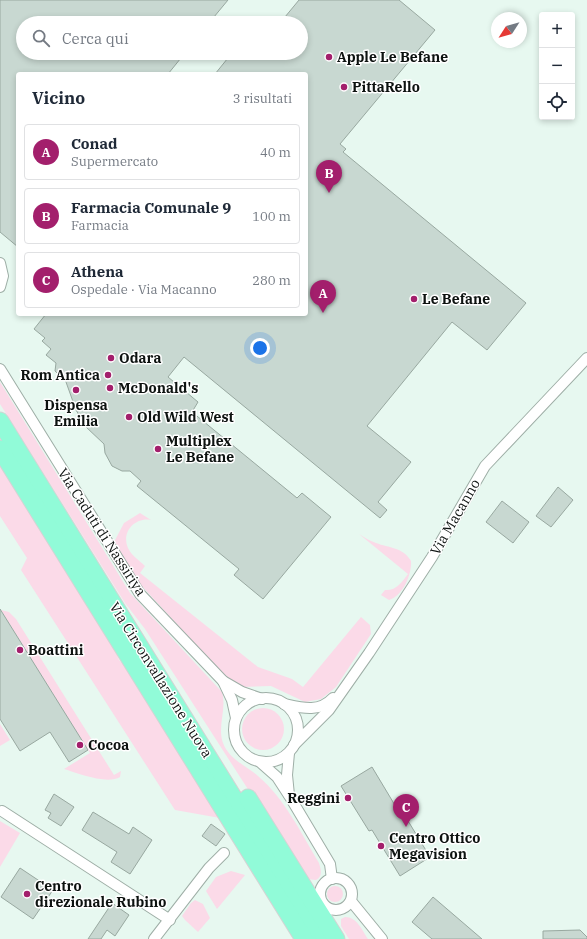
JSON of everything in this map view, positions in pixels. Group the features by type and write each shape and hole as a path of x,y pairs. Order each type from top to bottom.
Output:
{"main road":[{"name":"Via Circonvallazione Nuova","path":"0,421 321,939"},
{"name":"Via Circonvallazione Nuova","path":"0,449 298,932 304,939"},
{"path":"145,655 236,780 336,939"}],"street":[{"path":"0,263 3,276 0,287"},
{"name":"Via Macanno","path":"262,698 274,699 284,704 305,709 326,706 340,691 369,653 432,557 485,466 587,358"},
{"name":"Via Caduti di Nassiriya","path":"0,369 140,594 223,681 242,692 262,698"},
{"name":"Via Caduti di Nassiriya","path":"223,681 232,700 236,718"},
{"name":"Via Macanno","path":"260,762 270,762 283,758 329,710 340,691"},
{"path":"262,698 251,702 242,709 236,718 234,726 235,737 240,749 249,758 260,762 277,777 330,864 332,879"},
{"path":"284,704 293,714 298,726 287,775 290,797"},
{"path":"2,811 170,920"},
{"path":"154,939 209,868 224,853"},
{"path":"337,878 347,882 352,891 351,901 344,908 332,910 325,906 321,901 320,890 323,885 332,879 337,878"},
{"path":"302,883 311,888 320,890"},
{"path":"351,901 382,939"},
{"path":"332,910 332,923 341,939"}],"shaded area":[{"path":"0,382 130,593 222,692 223,705 221,737 226,749 233,758 268,785 284,806 299,828 319,863 321,875 316,880 307,879 303,875 145,629 125,603 0,404"},
{"path":"0,462 108,636 119,660 128,670 220,818 175,810 21,570 27,558 0,516"},
{"path":"140,513 151,520 135,523 128,531 126,542 131,553 145,566 140,573 258,667 292,679 303,687 361,617 370,625 371,634 336,687 321,699 305,702 271,686 241,687 228,680 139,583 114,542 124,523"},
{"path":"359,534 381,545 400,550 408,556 411,561 410,572 406,584 394,598 389,600 381,595 385,590 396,587 408,574"},
{"path":"1,610 9,612 16,619 114,775 121,771 120,777 108,780 100,779 64,769 90,753"},
{"path":"263,708 278,714 284,729 278,744 263,750 248,744 242,729 248,714"},
{"path":"0,724 10,740 0,746"},
{"path":"0,821 20,833 0,867"},
{"path":"231,871 245,875 217,909 206,891 216,877"},
{"path":"332,886 338,886 343,891 341,900 338,902 332,902 327,897 327,891"},
{"path":"195,900 203,904 210,918 198,932 182,916 191,903"},
{"path":"345,917 353,919 368,939 349,939 341,926 341,919"}],"building":[{"path":"0,0 228,0 215,16 16,16 16,60 179,60 170,72 16,72 16,245 0,232"},
{"name":"Le Befane","path":"299,0 399,0 435,30 340,144 346,149 343,152 526,303 487,350 452,322 367,426 411,462 378,502 387,510 380,518 184,357 168,377 198,402 192,412 297,498 302,493 331,517 263,599 234,575 239,569 137,486 141,481 130,471 122,471 112,466 105,453 104,444 86,427 76,410 66,382 55,371 56,363 46,355 51,349 42,341 45,338 34,329 44,316 308,316 308,72 217,72 226,60 308,60 308,16 286,16"},
{"path":"558,487 573,500 551,527 536,516"},
{"path":"502,501 529,522 513,543 486,522"},
{"path":"0,609 88,750 69,762 50,732 20,751 0,719"},
{"path":"372,767 399,812 402,811 430,857 400,876 372,830 369,831 341,786"},
{"path":"54,794 74,807 61,826 48,818 51,813 45,810"},
{"path":"93,812 129,834 133,827 152,840 130,874 111,862 117,852 82,830"},
{"path":"211,824 225,834 216,846 202,836"},
{"name":"Centro direzionale Rubino","path":"20,868 53,890 33,919 1,897"},
{"path":"433,897 482,939 432,939 412,922"},
{"path":"112,903 129,915 115,936 107,930 101,939 88,939"},
{"path":"580,930 587,937 587,939 543,939 543,931"}],"place":[{"name":"Apple Le Befane","path":"329,57"},
{"name":"PittaRello","path":"344,87"},
{"name":"Farmacia Comunale 9","path":"329,193"},
{"name":"Le Befane","path":"414,299"},
{"name":"Conad","path":"323,313"},
{"name":"Odara","path":"111,358"},
{"name":"Rom Antica","path":"108,375"},
{"name":"McDonald's","path":"110,388"},
{"name":"Dispensa Emilia","path":"76,390"},
{"name":"Old Wild West","path":"129,417"},
{"name":"Multiplex Le Befane","path":"158,449"},
{"name":"Boattini","path":"20,650"},
{"name":"Cocoa","path":"80,745"},
{"name":"Reggini","path":"348,798"},
{"name":"Athena","path":"406,827"},
{"name":"Centro Ottico Megavision","path":"381,846"},
{"name":"Centro direzionale Rubino","path":"27,894"}]}
